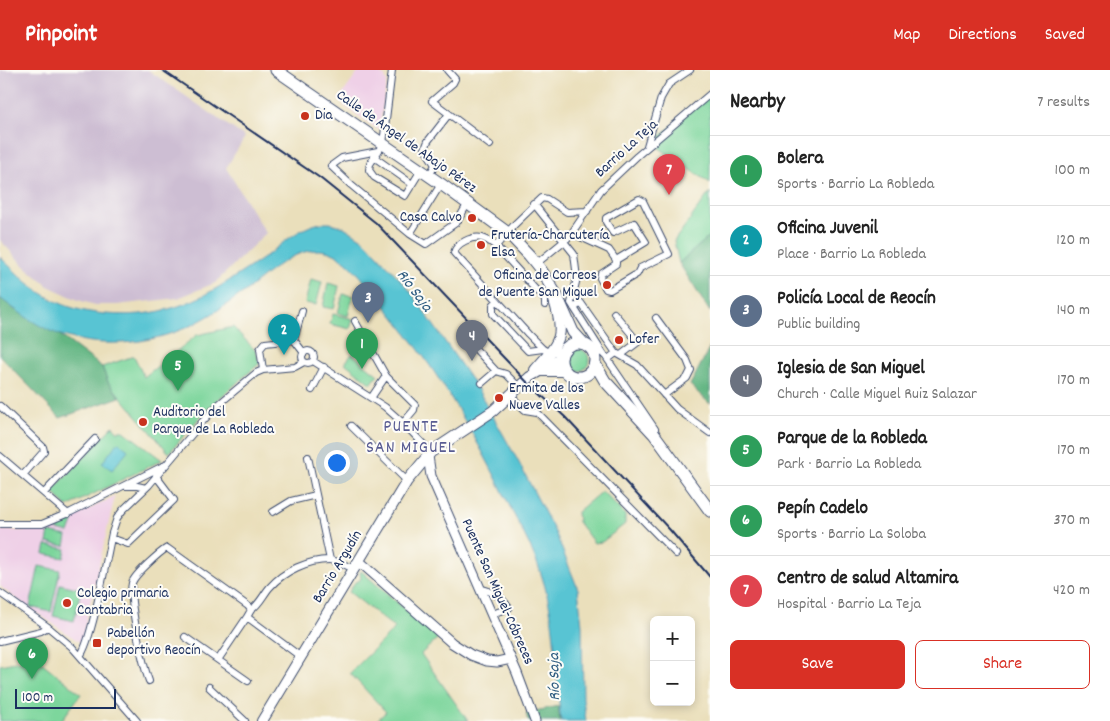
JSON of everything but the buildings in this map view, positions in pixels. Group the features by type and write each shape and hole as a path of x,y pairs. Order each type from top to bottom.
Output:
{"highway":[{"name":"Calle de Ángel de Abajo Pérez","path":"276,70 380,147 425,173 508,233 544,275 557,296 567,320"},
{"path":"567,320 575,335 597,352"},
{"path":"559,356 569,336 567,320"},
{"path":"559,356 575,343 597,352"},
{"path":"597,352 595,364 603,379 646,425 668,452 710,511"},
{"path":"559,356 575,377 586,375 595,364"},
{"path":"586,375 601,382 623,400"}],"main road":[{"path":"544,275 561,325 559,356"},
{"path":"530,377 541,371 559,356"},
{"path":"541,371 559,356"},
{"path":"530,377 559,356"},
{"name":"Barrio Argudín","path":"262,721 407,481 429,454 493,410 530,377"}],"street":[{"path":"447,70 455,79 453,83 432,101 490,145"},
{"path":"647,147 661,98 669,84 690,70"},
{"path":"389,71 380,147 372,160 369,170 374,177 405,196 412,184 435,165 425,149 428,141 449,114"},
{"name":"Barrio La Teja","path":"536,264 572,233 601,190 647,147 710,94"},
{"path":"380,147 342,158 331,166 410,234 426,244 457,222 468,203"},
{"path":"372,160 412,184"},
{"path":"410,234 441,184"},
{"path":"496,246 534,204 542,198 567,212 587,211"},
{"path":"639,199 643,201 669,254 640,268 637,274 610,290 606,289 600,278 601,274 616,264 616,260 646,242 634,223 613,233 606,222 606,218 639,199"},
{"path":"534,204 574,254 577,278 571,303 597,352 649,420 668,452"},
{"path":"572,233 609,250 616,260"},
{"path":"545,305 544,300 496,246 485,238 475,238 461,243 455,249 454,253 497,301 559,356"},
{"path":"497,301 493,305 493,314 528,351 559,356"},
{"path":"574,308 581,303 618,354 637,365 677,409 710,433"},
{"path":"294,340 302,311"},
{"path":"597,352 618,354 638,342 614,313"},
{"path":"656,318 687,360 692,370 687,378 664,395"},
{"path":"355,321 386,376 415,405 414,410 403,423"},
{"path":"294,340 304,353"},
{"path":"263,370 260,349 265,342 294,340"},
{"path":"469,342 496,371 506,374 519,387"},
{"path":"304,353 308,351 312,353 313,361"},
{"path":"304,353 302,358 304,362"},
{"path":"80,656 84,651 90,632 117,518 146,488 210,412 247,380 263,370 295,367 304,362 313,361 371,398 403,423 429,454"},
{"path":"312,390 324,367"},
{"path":"482,384 496,371"},
{"path":"371,398 386,376"},
{"path":"510,395 525,410 536,412 676,554"},
{"path":"0,406 43,447 44,451 24,474"},
{"path":"350,426 407,481"},
{"path":"44,492 95,439"},
{"name":"Puente San Miguel-Cóbreces","path":"429,454 431,476 492,614 535,721"},
{"path":"0,456 24,474 68,514"},
{"path":"308,457 330,560"},
{"path":"0,524 42,524 68,514 164,466"},
{"path":"417,469 431,476"},
{"path":"111,538 128,544 174,500 156,476"},
{"path":"125,486 146,488"},
{"path":"273,512 291,501 316,495"},
{"path":"149,681 144,669 136,625 131,590 132,581 159,552 167,548 248,606 249,614 301,656"},
{"path":"218,660 249,614 258,606 271,586 292,570 308,564 330,560 357,565 452,643 471,655 492,662 511,659"},
{"path":"481,589 497,595 509,608 492,614"},
{"path":"0,593 72,646 137,721"},
{"path":"0,641 41,631 48,627"},
{"path":"185,637 248,682"},
{"path":"209,687 245,721"}],"shaded area":[{"path":"0,70 148,70 245,137 226,168 266,233 215,283 178,298 117,305 95,305 78,300 48,286 24,266 0,240"},
{"path":"360,70 375,70 386,77 387,81 379,130 338,100"},
{"path":"115,496 81,643 0,586 0,530 28,531 50,527"}],"green space":[{"path":"710,94 710,183 652,143"},
{"path":"710,192 710,236 679,263 674,241"},
{"path":"710,236 710,312 679,263"},
{"path":"311,279 322,282 316,305 305,303"},
{"path":"328,283 339,286 334,309 323,307"},
{"path":"343,294 353,296 348,316 338,313"},
{"path":"0,297 14,309 60,335 102,367 108,382 120,397 60,418 0,356"},
{"path":"333,314 353,319 350,329 330,324"},
{"path":"233,327 255,350 260,363 207,409 169,453 108,382 102,367 134,356 144,377 197,335"},
{"path":"710,347 710,404 690,385"},
{"path":"578,349 586,352 589,360 586,368 578,371 570,368 567,360 570,352"},
{"path":"352,354 378,375 371,384 345,363"},
{"path":"113,426 117,431 124,431 162,460 67,507 52,491"},
{"path":"602,491 625,515 625,524 602,542 594,543 578,522 577,512"},
{"path":"75,516 69,533 50,528 50,527"},
{"path":"49,532 67,536 65,546 47,543"},
{"path":"46,545 66,549 64,558 44,554"},
{"path":"39,566 60,570 51,612 30,607"},
{"path":"361,571 438,638 421,654 468,721 376,721 386,712 350,673 395,628 349,592 355,582 361,578"},
{"name":"Colegio primaria Cantabria","path":"60,584 81,589 74,621 53,616"},
{"path":"36,658 81,694 61,721 0,721 0,665"},
{"path":"558,706 560,721 528,721 526,713"}],"water":[{"path":"320,223 330,223 344,227 364,240 408,288 477,388 517,459 556,534 578,589 582,625 583,699 586,721 561,721 553,630 547,594 536,560 483,453 433,370 395,318 363,279 343,259 327,251 318,250 308,251 289,258 213,314 174,332 140,341 104,343 70,338 39,325 0,298 0,257 43,294 70,307 105,314 128,315 168,309 203,296 264,258 302,230"},
{"path":"118,442 128,450 112,470 102,463"}],"railway":[{"path":"162,70 320,178 376,223 526,381 565,417 670,530 710,577"}],"place":[{"name":"Dia","path":"305,116"},
{"name":"Centro de salud Altamira","path":"669,195"},
{"name":"Casa Calvo","path":"472,218"},
{"name":"Frutería-Charcutería Elsa","path":"481,245"},
{"name":"Oficina de Correos de Puente San Miguel","path":"607,285"},
{"name":"Policía Local de Reocín","path":"368,323"},
{"name":"Lofer","path":"619,340"},
{"name":"Oficina Juvenil","path":"284,355"},
{"name":"Iglesia de San Miguel","path":"472,361"},
{"name":"Bolera","path":"362,369"},
{"name":"Parque de la Robleda","path":"178,391"},
{"name":"Ermita de los Nueve Valles","path":"499,398"},
{"name":"Auditorio del Parque de La Robleda","path":"143,422"},
{"name":"Colegio primaria Cantabria","path":"67,603"},
{"name":"Pabellón deportivo Reocín","path":"97,643"},
{"name":"Pepín Cadelo","path":"32,679"}],"district":[{"name":"PUENTE SAN MIGUEL","path":"411,437"}],"water label":[{"name":"Río Saja","path":"414,291"},
{"name":"Río Saja","path":"555,677"}]}
